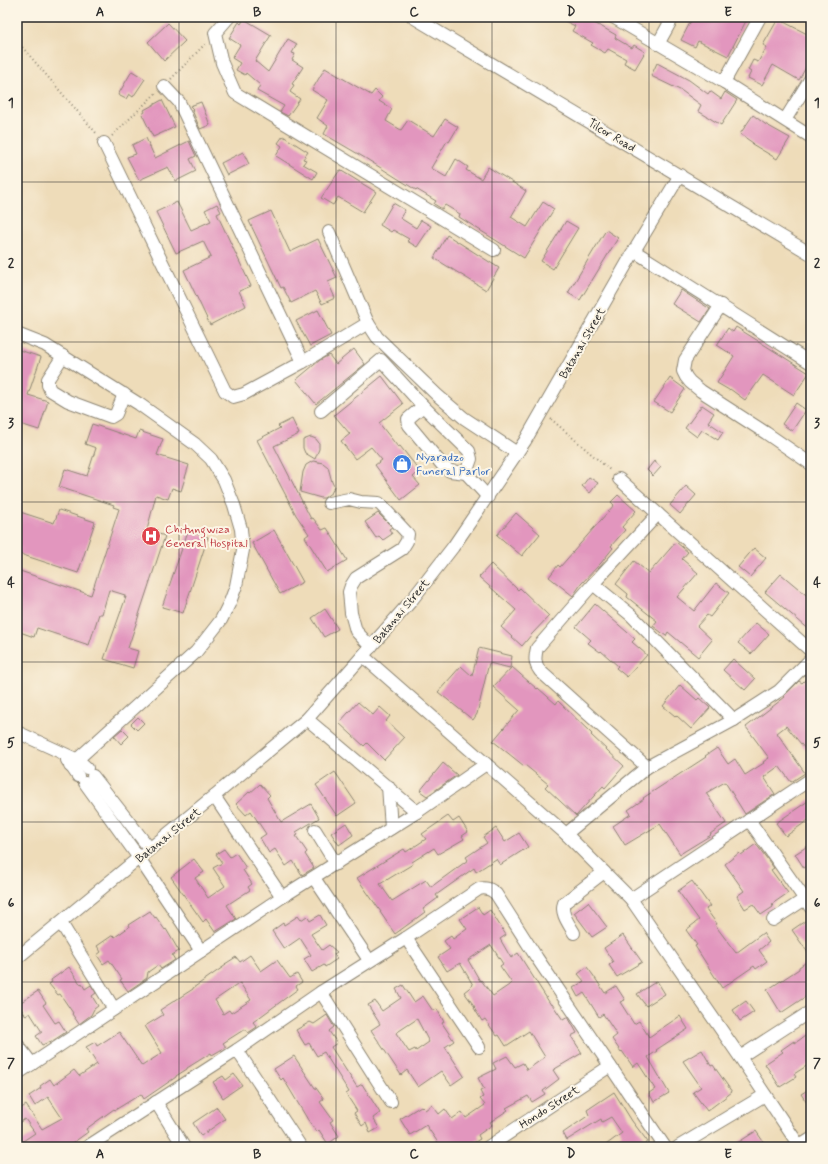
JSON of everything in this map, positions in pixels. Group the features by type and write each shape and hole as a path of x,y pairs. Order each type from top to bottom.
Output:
{"street":[{"path":"230,17 215,33 222,63 235,93 494,250"},
{"name":"Tilcor Road","path":"413,17 811,254"},
{"path":"613,17 724,82 811,136"},
{"path":"658,44 673,17"},
{"path":"724,82 760,17"},
{"path":"784,120 811,78"},
{"path":"164,86 179,102 303,362"},
{"path":"104,143 225,391 233,397 244,394 303,362 368,323"},
{"name":"Batanai Street","path":"17,958 307,719 411,601 453,547 517,453 634,251 680,175"},
{"path":"329,232 368,323 377,336 464,418 517,453"},
{"path":"634,251 811,363"},
{"path":"721,305 685,360 683,371 686,377 701,391 811,464"},
{"path":"17,334 45,345 63,356 140,404 195,444 211,459 224,480 234,504 241,529 243,550 236,586 221,620 196,652 82,772"},
{"path":"63,356 48,378 50,390 68,401 112,417 116,414 124,394"},
{"path":"321,411 381,360 423,406 469,451 471,459 466,472"},
{"path":"423,406 408,419 409,425 444,467 450,471 466,472 488,497"},
{"path":"619,479 811,651"},
{"path":"329,503 348,499 361,502 379,503 408,534 407,541 402,549 356,578 351,586 349,592 351,613 356,632 367,652 486,764 566,834 631,899 800,1147 811,1139"},
{"path":"647,766 540,671 535,662 537,648 593,584 658,514"},
{"path":"593,584 631,615 734,720"},
{"path":"566,834 647,766 734,720 779,691 811,659"},
{"path":"307,719 417,812"},
{"path":"17,732 63,754 82,772 150,849"},
{"path":"17,1074 282,897 417,812 486,764"},
{"path":"82,772 201,952"},
{"path":"631,899 811,779"},
{"path":"388,786 391,828"},
{"path":"214,796 282,897"},
{"path":"749,820 808,903 773,920"},
{"path":"315,830 336,864"},
{"path":"574,933 563,913 562,908 564,903 604,872"},
{"path":"314,878 369,960"},
{"path":"88,1147 237,1050 369,960 406,938 479,889 487,888 494,891 610,1066 666,1147"},
{"path":"61,923 114,1009"},
{"path":"406,938 478,1046"},
{"path":"321,992 391,1102"},
{"path":"740,1057 811,1011"},
{"path":"17,1044 32,1064"},
{"path":"237,1050 301,1147"},
{"name":"Hondo Street","path":"488,1147 610,1066"},
{"path":"678,1147 764,1095"},
{"path":"156,1102 184,1147"}],"path":[{"path":"17,41 104,143"},
{"path":"542,412 619,479"}],"building":[{"path":"557,17 582,17 616,35 615,38 632,48 634,45 645,52 635,69 624,63 626,59 608,49 605,53 591,45 593,43 572,31 575,26"},
{"path":"693,17 748,17 728,56 698,41 695,47 681,40"},
{"path":"244,19 271,35 255,61 268,72 288,39 297,44 292,53 295,54 292,60 303,67 292,84 294,85 290,92 300,99 288,116 280,112 284,106 257,91 260,85 246,73 245,75 236,70 240,63 232,58 240,45 229,38 239,22 241,24"},
{"path":"778,19 811,36 811,58 799,80 773,65 762,85 748,78 751,72 748,70 753,60 758,62 767,47 763,45"},
{"path":"168,23 185,41 164,61 148,42"},
{"path":"657,63 689,80 708,94 710,91 721,99 725,92 737,100 721,125 698,111 701,105 682,91 651,76"},
{"path":"325,68 371,95 375,90 382,97 379,101 392,109 386,121 401,130 408,120 434,136 445,119 458,127 449,142 447,141 431,168 446,177 456,159 468,167 466,170 481,179 488,167 526,191 511,217 527,227 543,202 554,209 524,258 459,217 460,214 445,205 442,209 434,204 436,201 324,134 328,126 317,118 328,100 312,90"},
{"path":"132,71 145,79 133,97 129,94 126,99 118,95"},
{"path":"162,100 175,127 153,137 142,114 145,112 144,110"},
{"path":"201,102 210,125 200,129 192,110 193,109 190,106"},
{"path":"753,115 765,124 790,138 777,159 752,144 753,143 740,134"},
{"path":"283,136 308,152 303,159 306,160 303,164 317,172 313,179 276,156 282,146 278,143"},
{"path":"146,138 155,158 189,141 196,156 190,159 196,171 176,181 168,167 139,180 127,157 136,154 132,145"},
{"path":"243,152 249,164 227,175 221,163"},
{"path":"340,170 376,192 363,212 338,197 333,205 321,198"},
{"path":"177,202 191,230 211,221 205,210 217,204 221,212 217,214 251,286 239,291 246,306 210,325 184,270 211,257 203,241 176,253 156,212"},
{"path":"393,203 405,210 400,218 416,228 421,220 431,226 417,247 407,241 409,239 393,230 391,232 380,225"},
{"path":"271,211 290,252 318,239 337,278 328,282 335,298 322,304 315,291 291,303 283,287 281,288 249,221"},
{"path":"566,221 578,228 553,269 541,261"},
{"path":"606,230 618,238 580,300 568,293"},
{"path":"447,235 499,268 486,290 434,258"},
{"path":"681,290 710,309 701,322 672,304"},
{"path":"318,310 331,335 310,346 296,321"},
{"path":"736,327 809,373 794,395 763,375 745,400 730,389 729,390 717,383 734,356 717,345 728,328 733,332"},
{"path":"354,349 365,364 316,404 296,380 320,360 329,355 336,364"},
{"path":"19,350 41,357 28,395 48,401 39,430 17,423 17,357"},
{"path":"382,376 403,404 379,423 420,471 413,477 420,485 401,500 375,465 382,460 371,447 355,459 341,441 350,434 334,415"},
{"path":"670,378 685,389 670,412 654,402"},
{"path":"796,403 806,410 792,431 782,424"},
{"path":"702,405 714,413 708,422 723,432 718,440 702,430 697,437 685,428"},
{"path":"292,419 299,434 274,446 311,519 313,518 322,530 327,528 347,560 327,572 305,537 309,534 296,515 257,440 280,428 278,426"},
{"path":"92,424 136,439 139,431 163,439 157,455 189,465 181,491 172,488 168,499 156,495 147,530 165,536 128,648 138,651 133,668 104,659 126,597 124,597 125,595 109,590 102,614 99,614 89,645 37,628 34,637 17,631 19,620 17,619 17,570 91,595 119,509 113,507 114,505 59,487 65,469 87,476 96,448 85,444"},
{"path":"311,437 316,439 319,443 319,449 315,459 305,453 303,448 303,440"},
{"path":"313,461 323,463 328,467 334,486 332,492 324,498 300,492 303,472 306,465"},
{"path":"654,461 661,467 653,476 647,470"},
{"path":"589,477 598,483 590,493 582,486"},
{"path":"686,486 696,495 680,514 670,505"},
{"path":"618,495 636,511 622,527 625,530 611,546 613,548 581,584 573,596 549,577 558,565 560,567 614,505 611,502"},
{"path":"59,510 95,522 78,573 17,553 17,511 54,523"},
{"path":"378,513 392,527 389,529 392,534 383,540 379,536 376,538 365,522"},
{"path":"516,513 540,534 522,556 497,535"},
{"path":"274,530 303,582 280,594 252,543"},
{"path":"188,531 208,537 183,613 162,607"},
{"path":"676,542 688,552 682,559 698,573 677,597 694,611 716,583 729,593 710,617 707,615 697,626 712,640 698,657 668,632 666,636 653,626 657,621 627,597 628,594 616,584 634,561 649,573"},
{"path":"754,548 766,558 750,577 738,567"},
{"path":"491,564 518,590 520,588 549,616 522,646 501,627 516,610 479,577"},
{"path":"781,574 811,599 811,631 765,592"},
{"path":"595,604 635,639 632,642 647,655 627,677 616,668 618,666 601,651 600,652 588,643 591,640 576,627"},
{"path":"325,609 338,629 324,637 312,618"},
{"path":"756,623 769,634 751,654 738,643"},
{"path":"479,648 512,656 510,668 489,663 477,714 473,720 438,692 461,666 472,676"},
{"path":"733,659 755,679 745,690 723,670"},
{"path":"512,667 556,704 558,701 624,766 605,788 603,786 576,816 545,787 548,784 493,741 519,710 493,687"},
{"path":"811,674 811,756 786,726 777,733 805,773 791,782 779,766 764,777 775,794 745,814 725,782 706,793 726,823 710,834 711,835 680,854 660,824 625,845 613,826 631,814 628,810 644,799 643,798 706,757 705,756 717,748 728,764 735,759 745,775 764,763 763,762 769,758 746,727 785,697 784,696 799,681 802,683"},
{"path":"680,685 697,700 699,698 710,708 691,729 676,715 675,716 663,706"},
{"path":"358,702 373,715 380,707 390,716 386,721 404,738 384,760 367,743 364,746 339,723"},
{"path":"138,717 144,723 137,730 131,724"},
{"path":"122,729 129,736 121,744 114,736"},
{"path":"443,763 457,775 427,796 420,791"},
{"path":"335,772 356,803 337,816 316,785"},
{"path":"260,784 270,795 267,798 281,822 311,804 319,818 296,832 298,835 296,836 307,852 305,854 314,868 302,875 293,861 286,866 275,849 269,853 260,838 266,834 251,811 246,815 236,804"},
{"path":"811,799 811,818 786,836 776,823"},
{"path":"448,816 453,822 459,818 468,832 462,836 464,839 438,854 434,848 412,862 413,864 380,884 392,901 426,880 431,887 468,860 466,857 487,843 483,837 496,828 505,842 519,833 528,847 500,865 496,859 476,872 474,868 436,895 438,898 423,909 425,912 395,934 357,878 404,849 406,852 426,839 422,834"},
{"path":"346,823 353,835 339,845 331,833"},
{"path":"756,844 774,868 771,870 788,893 772,904 773,907 761,915 753,904 745,909 737,896 744,891 725,864 739,853 741,855"},
{"path":"811,844 811,864 804,868 795,854"},
{"path":"224,849 230,857 236,853 246,868 243,870 252,884 248,887 250,890 227,905 236,919 215,932 206,919 203,922 171,877 194,859 204,872 195,878 208,898 225,886 213,868 222,863 216,854"},
{"path":"692,881 710,906 706,909 717,924 715,925 736,953 763,933 769,942 759,950 767,961 756,969 754,966 722,988 695,946 697,945 686,930 699,920 678,891"},
{"path":"588,902 607,927 592,937 574,913"},
{"path":"478,907 483,915 490,910 506,935 500,939 511,958 518,953 551,1005 552,1004 563,1020 568,1017 577,1033 571,1036 582,1053 553,1070 559,1079 543,1091 545,1094 532,1102 528,1096 506,1108 508,1110 490,1122 492,1125 478,1135 480,1139 467,1147 441,1147 426,1125 410,1135 400,1119 421,1106 425,1110 432,1105 439,1114 445,1109 452,1119 462,1112 466,1118 485,1105 480,1099 483,1097 480,1091 484,1089 478,1078 496,1069 493,1063 507,1056 515,1067 523,1063 527,1070 545,1057 529,1031 506,1046 499,1035 497,1036 485,1019 482,1021 474,1008 475,1007 464,992 473,985 460,963 447,971 438,957 450,949 444,941 451,936 453,939 467,929 460,919","holes":["491,945 503,964 500,966 512,983 493,996 481,980 480,981 468,960"]},
{"path":"150,911 165,930 166,929 179,951 172,955 175,960 161,969 158,965 148,972 147,978 128,991 109,960 103,964 97,955 101,952 97,946 113,935 115,937 129,927 128,925"},
{"path":"320,915 326,925 311,934 322,950 329,945 337,952 334,954 337,959 325,967 324,965 312,972 304,959 311,955 300,938 284,949 272,931 283,923 284,925 298,916 301,920 307,916 310,921"},
{"path":"808,919 811,924 811,957 792,930"},
{"path":"623,935 642,962 617,977 609,965 613,962 604,948"},
{"path":"250,955 261,971 277,960 290,978 297,974 302,982 296,986 298,989 253,1022 257,1027 248,1033 245,1029 223,1043 226,1047 212,1055 211,1053 187,1068 144,1099 141,1094 115,1110 114,1109 86,1129 88,1132 67,1147 17,1147 17,1145 35,1133 25,1119 17,1124 17,1111 26,1105 42,1129 62,1118 48,1097 35,1106 29,1096 41,1088 40,1086 50,1079 54,1085 74,1070 79,1076 97,1064 86,1047 95,1042 97,1046 119,1032 142,1066 162,1053 145,1026 163,1015 160,1010 193,989 236,957 240,962","holes":["240,983 251,1000 231,1013 229,1010 223,1014 215,1000"]},
{"path":"811,959 811,993 781,1013 767,990 799,969 799,967"},
{"path":"69,967 85,989 91,985 96,993 92,996 98,1006 94,1009 91,1015 79,1024 60,994 58,995 49,984 52,982 51,980"},
{"path":"587,967 605,993 616,986 625,1000 620,1002 634,1024 639,1021 649,1037 680,1016 688,1029 648,1057 669,1093 654,1102 649,1093 655,1089 638,1063 633,1067 612,1039 617,1035 603,1014 599,1017 584,993 578,997 573,988 584,981 578,974"},
{"path":"657,981 665,994 646,1006 637,994"},
{"path":"403,985 414,1002 423,996 433,1011 437,1009 444,1022 442,1023 454,1041 445,1047 464,1076 451,1085 441,1071 418,1087 407,1070 401,1075 371,1030 380,1024 368,1005 375,1001 382,1011 401,998 396,989","holes":["417,1019 429,1042 416,1051 415,1049 409,1052 396,1033"]},
{"path":"38,991 46,1003 43,1005 55,1023 59,1021 66,1032 54,1040 42,1045 36,1036 42,1032 30,1013 26,1016 18,1004"},
{"path":"746,1001 754,1012 740,1021 733,1010"},
{"path":"327,1015 334,1027 329,1031 337,1043 331,1047 357,1087 362,1084 380,1113 373,1118 379,1128 370,1133 366,1123 362,1126 354,1113 357,1111 346,1094 349,1092 324,1052 317,1056 309,1043 305,1045 296,1030 310,1022 314,1024"},
{"path":"811,1032 811,1063 794,1074 796,1077 780,1087 765,1064 783,1052 781,1050 794,1041 795,1043"},
{"path":"702,1050 711,1066 713,1065 732,1092 707,1111 693,1092 701,1087 683,1061"},
{"path":"294,1056 324,1099 320,1102 333,1120 330,1122 339,1136 328,1144 319,1130 317,1132 308,1120 283,1078 281,1080 274,1069"},
{"path":"234,1074 242,1085 223,1098 213,1082 223,1076 226,1080"},
{"path":"811,1088 811,1109 801,1094"},
{"path":"614,1092 632,1121 648,1142 641,1147 603,1147 622,1133 611,1117 602,1122 601,1119 567,1140 563,1133 589,1115 587,1110"},
{"path":"217,1107 225,1119 201,1136 193,1123"},
{"path":"756,1131 767,1147 731,1147"}],"place":[{"name":"Nyaradzo Funeral Parlor","path":"402,464"},
{"name":"Chitungwiza General Hospital","path":"151,536"}]}
